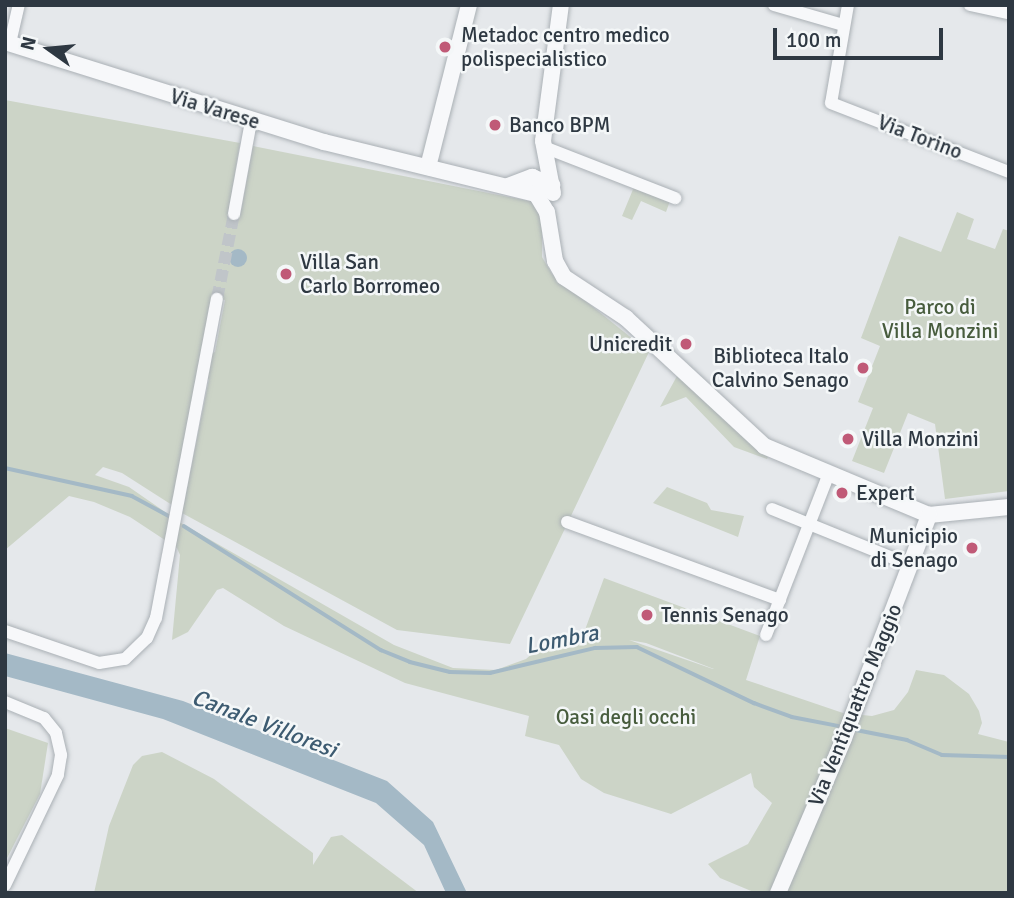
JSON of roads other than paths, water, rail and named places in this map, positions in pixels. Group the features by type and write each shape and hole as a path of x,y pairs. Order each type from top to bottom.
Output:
{"street":[{"path":"8,43 19,5"},
{"path":"428,167 469,5"},
{"path":"561,5 544,148 552,185 550,223 555,261 564,277 635,318 751,437 770,450 929,515 1009,507"},
{"path":"774,5 843,25 848,5"},
{"path":"970,5 1009,13"},
{"name":"Via Torino","path":"843,25 831,102 1009,172"},
{"name":"Via Varese","path":"8,43 251,121 536,194"},
{"path":"234,214 251,121"},
{"path":"544,148 675,198"},
{"path":"508,186 532,177 552,185"},
{"path":"550,223 536,194 552,185"},
{"path":"5,631 99,663 125,659 147,638 155,621 216,299"},
{"path":"766,635 829,473"},
{"path":"772,509 910,565"},
{"name":"Via Ventiquattro Maggio","path":"778,893 853,716 929,515"},
{"path":"567,522 780,600"},
{"path":"5,702 44,718 56,733 61,755 58,775 5,885"}],"water":[{"path":"238,249 244,252 247,258 244,264 238,267 232,264 229,258 232,252"},
{"name":"Canale Villoresi","path":"5,653 183,701 387,781 433,822 467,893 446,893 424,845 376,803 163,719 5,676"}],"waterway":[{"name":"Lombra","path":"5,468 132,496 169,516"},
{"name":"Lombra","path":"184,526 381,650 410,662 450,672 490,673 595,648 637,647 754,703 792,717 844,727"},
{"name":"Lombra","path":"851,729 907,740 942,755 1009,757"}],"tunnel":[{"path":"217,299 234,214"}],"place":[{"name":"Metadoc centro medico polispecialistico","path":"445,47"},
{"name":"Banco BPM","path":"495,125"},
{"name":"Villa San Carlo Borromeo","path":"286,274"},
{"name":"Unicredit","path":"686,344"},
{"name":"Biblioteca Italo Calvino Senago","path":"863,368"},
{"name":"Villa Monzini","path":"848,439"},
{"name":"Expert","path":"842,493"},
{"name":"Municipio di Senago","path":"972,548"},
{"name":"Tennis Senago","path":"647,615"}],"park label":[{"name":"Parco di Villa Monzini","path":"940,319"},
{"name":"Oasi degli occhi","path":"626,717"}]}
